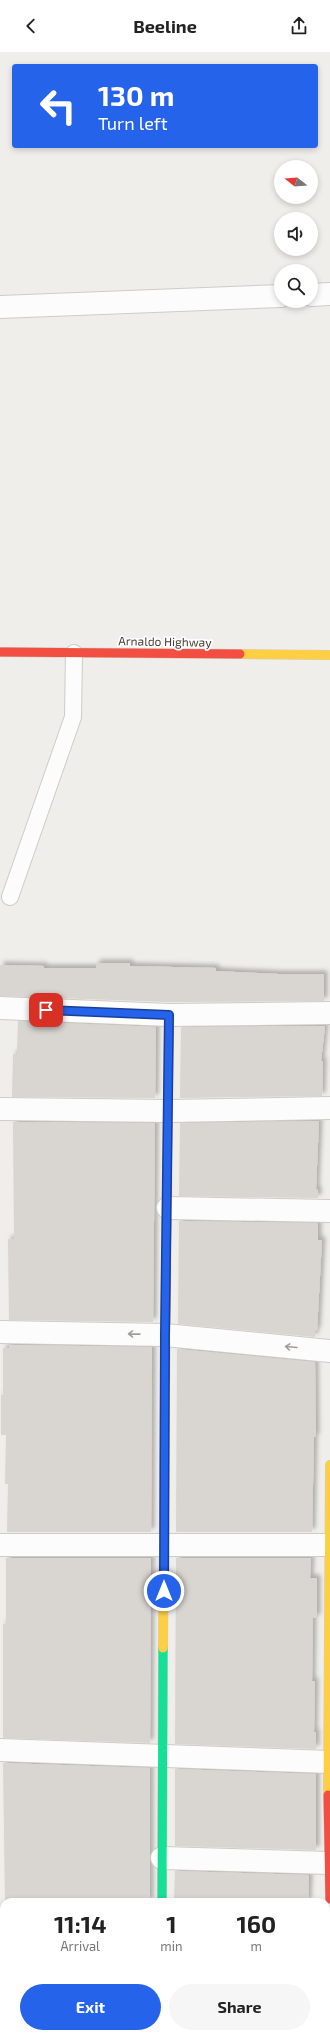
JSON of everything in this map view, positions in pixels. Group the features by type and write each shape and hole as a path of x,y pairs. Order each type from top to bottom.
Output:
{"street":[{"path":"318,295 330,294"},
{"path":"0,307 274,296"},
{"name":"Arnaldo Highway","path":"0,652 330,655"},
{"path":"0,1008 169,1015 330,1013"},
{"path":"162,1898 165,1335 168,1208 169,1015"},
{"path":"0,1109 169,1111 330,1108"},
{"path":"168,1208 330,1211"},
{"path":"0,1332 165,1335 330,1351"},
{"path":"330,1464 330,1898"},
{"path":"0,1545 330,1545"},
{"path":"0,1750 163,1754 329,1762"},
{"path":"162,1858 329,1863"}],"lane":[{"path":"10,897 73,717 74,653"}],"building":[{"path":"96,963 130,963 130,966 216,968 216,971 278,974 324,974 324,1001 169,1002 0,996 0,965 44,966 44,968 96,968"},
{"path":"18,1021 156,1027 155,1098 12,1097 13,1054 17,1054"},
{"path":"325,1026 321,1061 323,1061 322,1096 180,1098 181,1027"},
{"path":"319,1121 316,1189 318,1190 318,1198 179,1196 180,1123"},
{"path":"13,1122 155,1123 153,1322 9,1320 8,1239 14,1239"},
{"path":"179,1221 318,1223 318,1240 322,1240 317,1331 315,1331 315,1337 178,1324"},
{"path":"9,1345 152,1347 151,1532 7,1532 8,1484 5,1484 6,1435 1,1435 1,1395 3,1395 3,1348 9,1348"},
{"path":"177,1349 315,1362 316,1437 314,1437 312,1532 176,1532"},
{"path":"6,1558 151,1558 150,1743 3,1738 3,1624 6,1624"},
{"path":"176,1558 311,1558 310,1578 317,1578 317,1618 313,1618 312,1681 315,1681 314,1732 316,1732 316,1749 175,1744"},
{"path":"3,1763 150,1768 150,1898 5,1898"},
{"path":"175,1769 316,1774 316,1850 175,1846"},
{"path":"175,1871 309,1875 308,1898 174,1898"}],"traffic: fast":[{"path":"162,1898 163,1648"}],"traffic: slow":[{"path":"240,654 330,655"},
{"path":"163,1648 165,1382"},
{"path":"328,1795 330,1465"}],"traffic: jam":[{"path":"0,652 240,654"},
{"path":"165,1382 169,1015"},
{"path":"328,1795 330,1898"}],"route":[{"path":"46,1010 169,1015 168,1208 165,1335 164,1591"}]}
